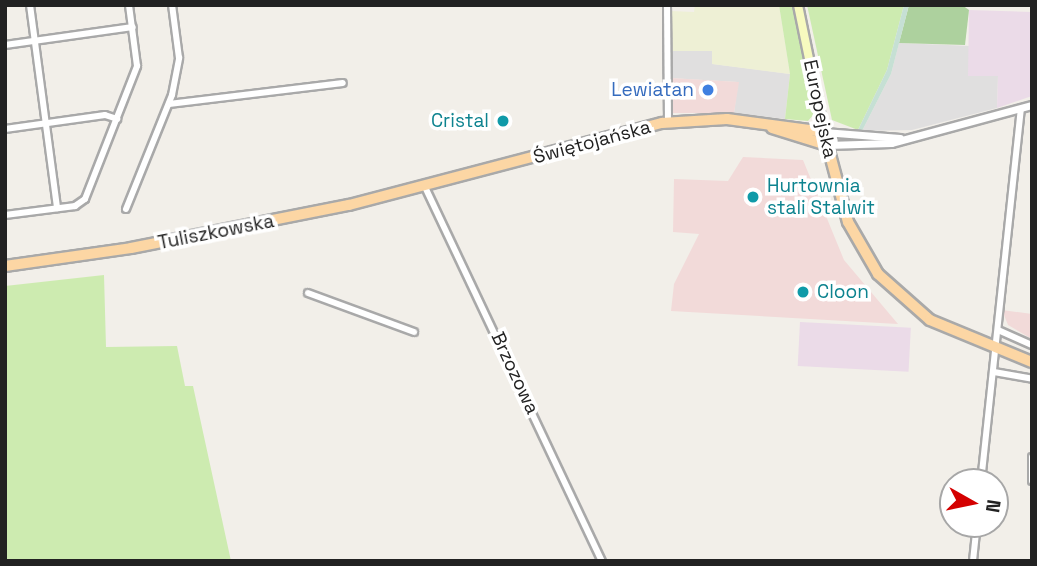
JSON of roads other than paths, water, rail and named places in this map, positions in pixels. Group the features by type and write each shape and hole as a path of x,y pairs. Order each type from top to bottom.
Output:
{"main road":[{"name":"Europejska","path":"798,5 824,132 848,222 878,274 930,320 1032,362"},
{"name":"Świętojańska","path":"425,187 668,122 710,118 824,132"},
{"name":"Świętojańska","path":"762,124 827,145"},
{"name":"Tuliszkowska","path":"5,266 162,242 425,187"}],"street":[{"path":"30,5 57,208"},
{"path":"5,215 57,208 85,199 137,66 130,5"},
{"path":"126,209 169,104 179,62 172,5"},
{"path":"667,5 668,122"},
{"path":"5,45 133,27"},
{"path":"169,104 343,83"},
{"name":"Świętojańska","path":"827,145 881,144 1032,105"},
{"path":"983,468 1021,109"},
{"path":"5,129 105,115 117,119"},
{"name":"Świętojańska","path":"824,132 911,138"},
{"name":"Brzozowa","path":"425,187 602,561"},
{"path":"307,293 414,332"},
{"path":"998,330 1032,345"},
{"path":"994,372 1032,379"},
{"path":"1032,457 1032,481"},
{"path":"973,561 975,538"}],"place":[{"name":"Lewiatan","path":"708,90"},
{"name":"Cristal","path":"503,121"},
{"name":"Hurtownia stali Stalwit","path":"753,197"},
{"name":"Cloon","path":"803,292"}]}
